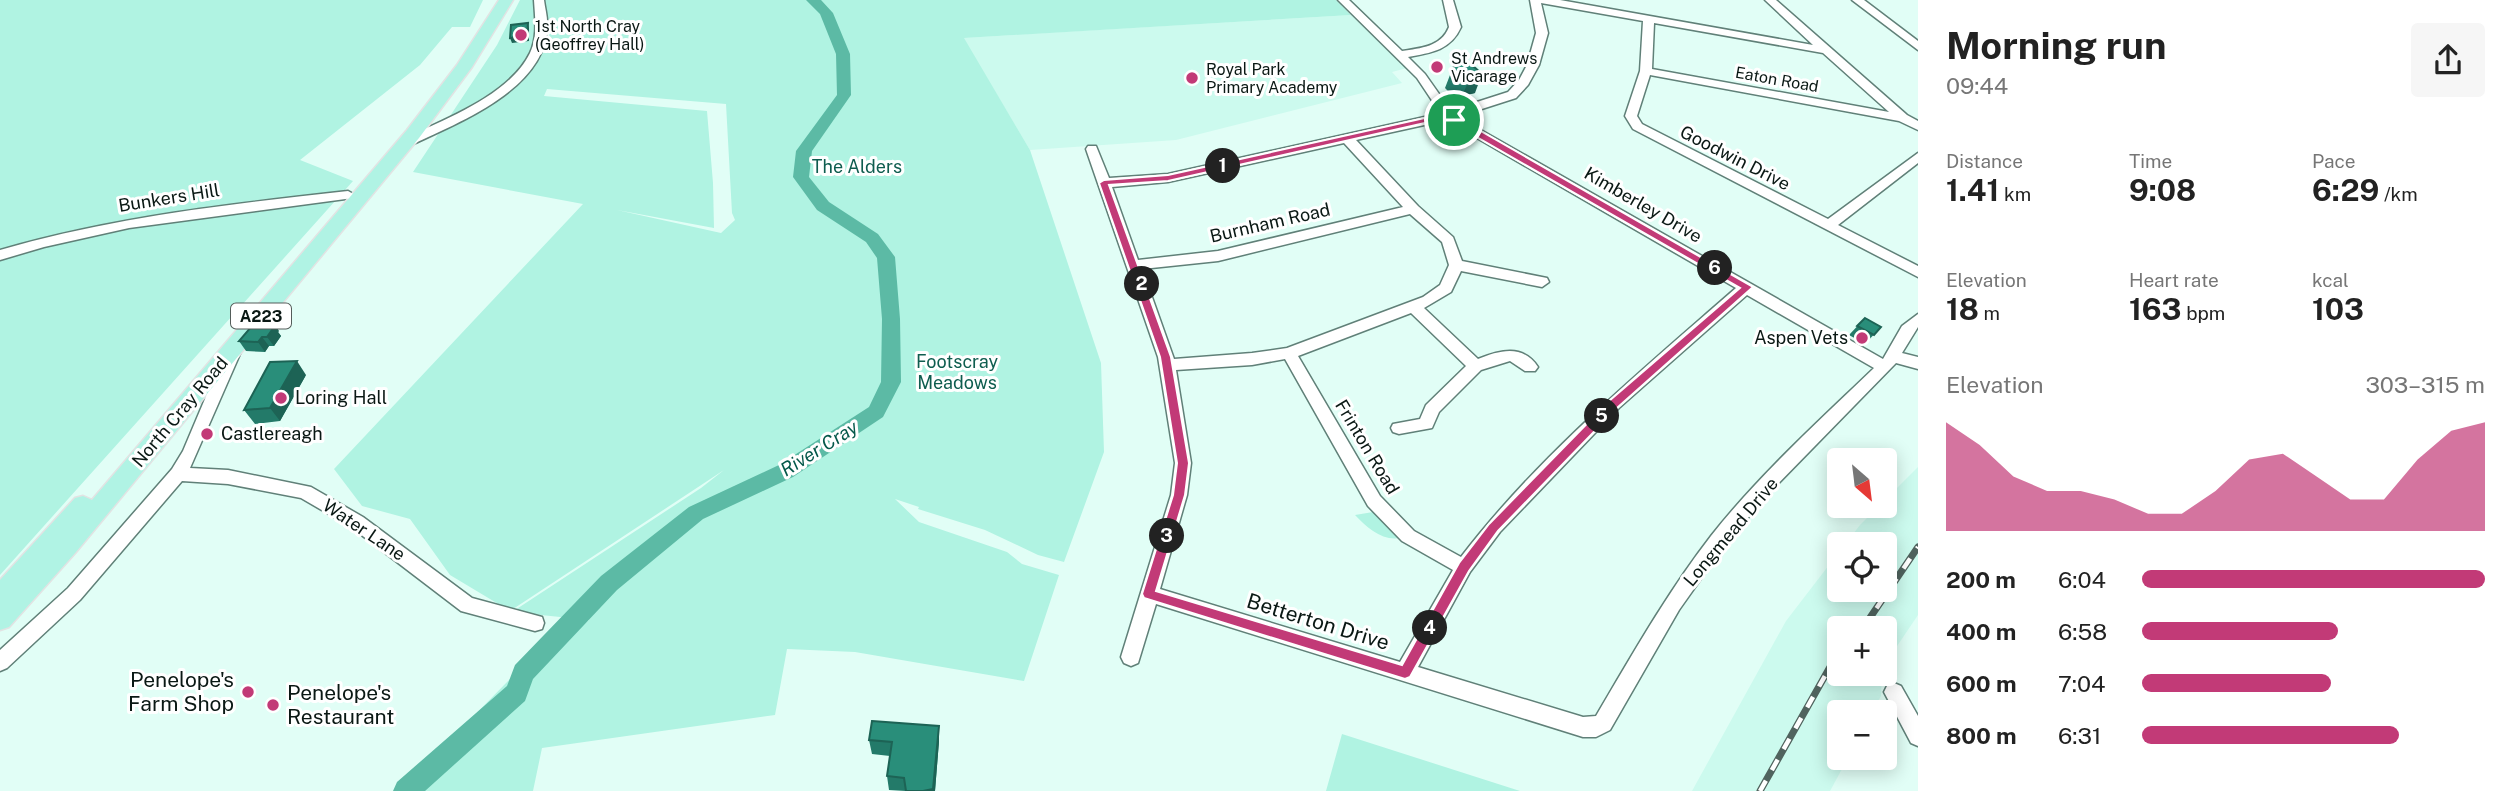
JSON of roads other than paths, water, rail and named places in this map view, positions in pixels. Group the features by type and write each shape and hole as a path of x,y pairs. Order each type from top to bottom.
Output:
{"main road":[{"name":"North Cray Road","path":"0,597 87,500 415,115 496,0"},
{"name":"North Cray Road","path":"0,619 68,545 407,142 464,66 506,0"}],"street":[{"path":"407,142 507,89 524,72 542,35 544,23 539,0"},
{"path":"1343,0 1421,76 1448,115"},
{"path":"1400,55 1438,47 1453,35 1455,27 1448,0"},
{"path":"1104,183 1168,178 1448,115 1512,95 1524,82 1533,65 1542,33 1535,0"},
{"path":"1541,0 1825,50"},
{"path":"1770,0 1903,118 1918,126"},
{"path":"1857,0 1918,47"},
{"path":"1875,12 1885,12 1918,33"},
{"name":"Goodwin Drive","path":"1649,19 1646,71 1631,116 1637,126 1918,272"},
{"name":"Eaton Road","path":"1646,71 1903,118"},
{"name":"Kimberley Drive","path":"1448,115 1747,287 1889,362"},
{"path":"1168,365 1252,359 1289,353 1414,307 1437,296 1446,288 1456,265 1447,240 1413,209 1347,138"},
{"path":"1091,149 1135,265 1168,365 1183,463 1179,495 1131,657"},
{"path":"1829,225 1918,157"},
{"name":"Bunkers Hill","path":"0,255 50,240 174,215 348,195"},
{"name":"Burnham Road","path":"1135,265 1218,256 1413,209"},
{"path":"1456,265 1542,282"},
{"path":"1405,672 1464,567 1494,527 1613,404 1747,287"},
{"path":"1414,307 1476,366"},
{"name":"Longmead Drive","path":"1596,727 1603,723 1658,629 1699,566 1766,487 1889,362 1902,334 1918,319"},
{"path":"0,662 74,594 178,474 190,453 236,345"},
{"name":"Frinton Road","path":"1289,353 1374,501 1408,536 1464,567"},
{"path":"1399,428 1432,429 1432,409 1476,366 1509,354 1519,356 1530,367"},
{"path":"1889,362 1918,363"},
{"name":"Water Lane","path":"178,474 228,477 304,492 357,522 467,605 535,623"},
{"name":"Betterton Drive","path":"1149,594 1583,727 1596,727"},
{"path":"1894,692 1918,736"}],"waterway":[{"name":"River Cray","path":"406,791 517,693 523,673 609,583 696,513 786,471 876,412 891,382 891,319 886,257 872,238 823,206 801,177 804,151 844,95 843,54 826,13 813,0"}],"railway":[{"path":"1871,616 1918,547"},
{"path":"1760,791 1827,672"}],"place":[{"name":"1st North Cray (Geoffrey Hall)","path":"521,35"},
{"name":"St Andrews Vicarage","path":"1437,67"},
{"name":"Royal Park Primary Academy","path":"1192,78"},
{"name":"Aspen Vets","path":"1862,338"},
{"name":"Loring Hall","path":"281,398"},
{"name":"Castlereagh","path":"207,434"},
{"name":"Penelope's Farm Shop","path":"248,692"},
{"name":"Penelope's Restaurant","path":"273,705"}],"park label":[{"name":"The Alders","path":"857,167"},
{"name":"Footscray Meadows","path":"957,372"}]}
